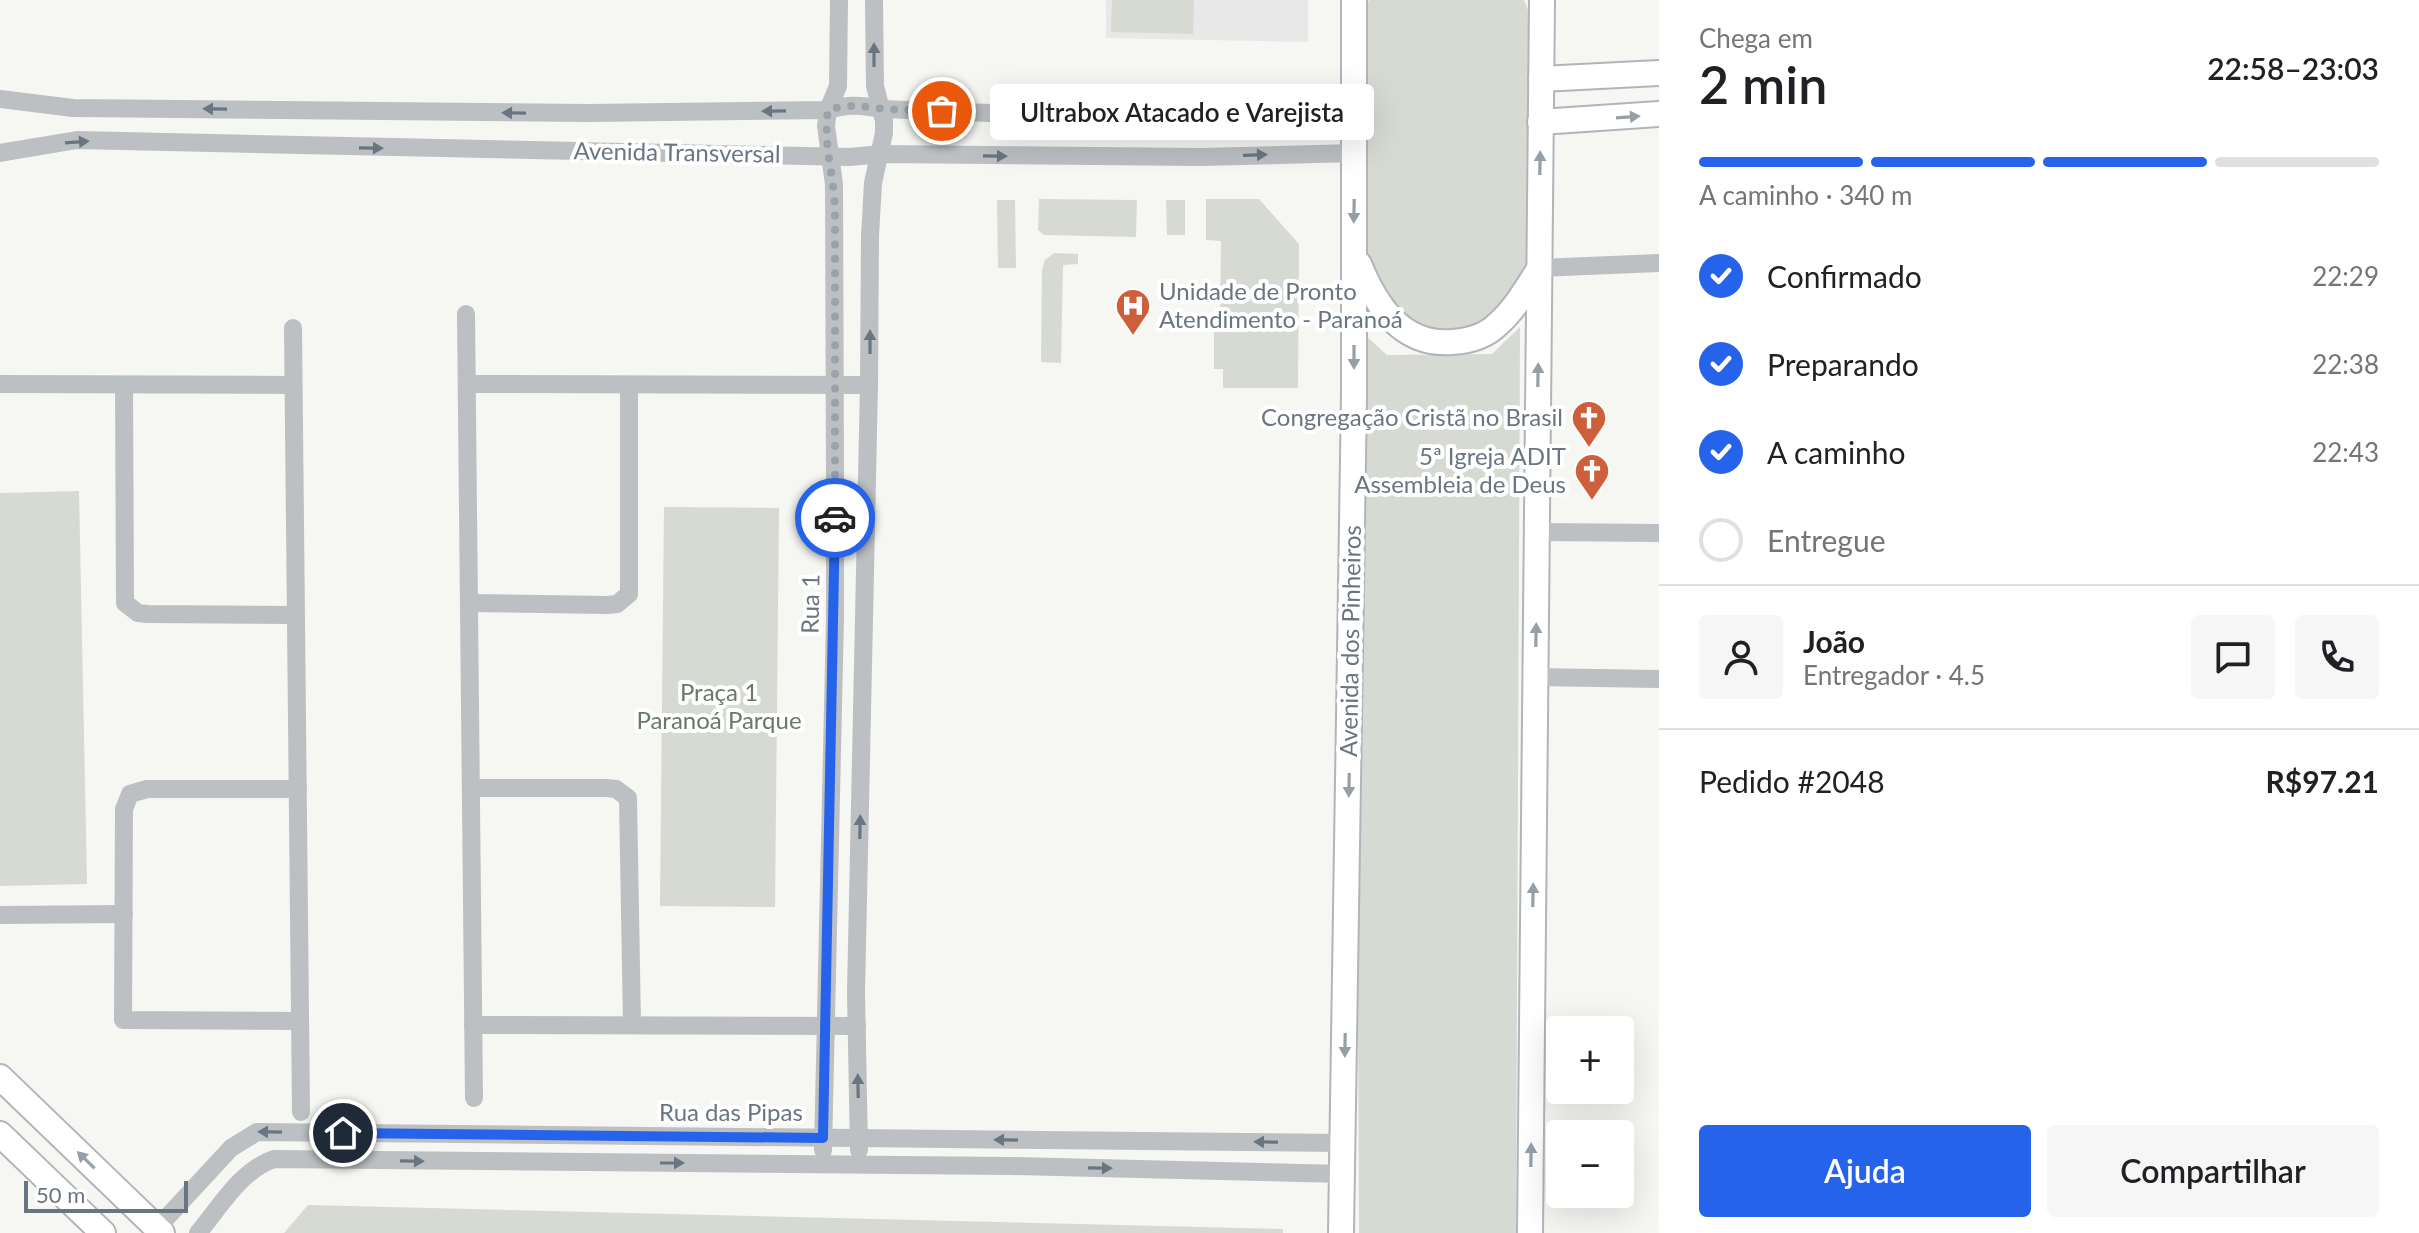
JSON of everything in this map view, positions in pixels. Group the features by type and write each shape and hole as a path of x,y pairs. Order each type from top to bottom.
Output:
{"street":[{"name":"Rua 1","path":"823,1164 835,618 834,184 826,126 828,110 838,86 839,0"},
{"path":"859,1164 857,1026 870,236 873,183 884,133 875,86 874,0"},
{"name":"Avenida dos Pinheiros","path":"1341,1233 1354,251 1354,0"},
{"path":"1354,28 1367,0"},
{"path":"1527,0 1542,36"},
{"path":"1530,1233 1542,0"},
{"path":"1541,79 1659,73"},
{"name":"Avenida Transversal","path":"0,99 73,108 589,113 828,110 860,104 881,109 1187,120 1354,120"},
{"path":"1540,122 1659,114"},
{"name":"Avenida Transversal","path":"0,153 77,140 829,156 1201,157 1355,153"},
{"path":"1354,251 1370,292 1387,316 1412,336 1442,343 1470,340 1496,326 1519,301 1539,268"},
{"path":"1539,268 1659,263"},
{"path":"466,314 474,1098"},
{"path":"293,328 301,1112"},
{"path":"0,384 293,385"},
{"path":"467,384 869,385"},
{"path":"124,385 125,603 138,613 148,614 295,615"},
{"path":"469,603 607,605 617,604 629,594 629,385"},
{"path":"1537,532 1659,533"},
{"path":"1535,677 1659,679"},
{"path":"471,788 606,788 616,789 628,798 632,1025"},
{"path":"298,789 147,789 130,794 124,809 123,1020 300,1021"},
{"path":"0,915 124,914"},
{"path":"473,1025 857,1026"},
{"path":"0,1077 160,1231"},
{"name":"Rua das Pipas","path":"160,1231 231,1148 257,1132 1344,1143"},
{"path":"0,1134 103,1233"},
{"name":"Rua das Pipas","path":"198,1233 259,1164 274,1159 859,1164 1343,1174"}],"shaded area":[{"path":"1106,0 1308,0 1308,42 1106,38"}],"green space":[{"path":"1112,0 1194,0 1193,34 1111,32"},
{"path":"1369,0 1524,0 1539,37 1535,267 1494,324 1441,339 1389,313 1360,248 1356,28"},
{"path":"1039,199 1137,200 1136,237 1044,235 1038,230"},
{"path":"1206,199 1259,199 1299,244 1298,388 1223,388 1223,369 1214,369 1214,315 1220,315 1221,241 1206,240"},
{"path":"997,200 1015,200 1016,268 998,268"},
{"path":"1166,200 1185,200 1185,235 1167,235"},
{"path":"1054,253 1078,254 1078,264 1063,265 1061,363 1041,362 1042,270 1045,260"},
{"path":"1355,326 1387,355 1492,354 1520,327 1516,1233 1359,1233"},
{"path":"79,491 87,884 0,886 0,493"},
{"name":"Praça 1 Paranoá Parque","path":"664,507 779,508 775,907 660,906"},
{"path":"308,1205 1283,1229 1283,1233 284,1233"}],"way so far":[{"path":"835,518 835,210 826,139 828,110 860,104 881,109 942,111"}],"place":[{"name":"Ultrabox Atacado e Varejista","path":"942,111"},
{"name":"Unidade de Pronto Atendimento - Paranoá","path":"1133,337"},
{"name":"Congregação Cristã no Brasil","path":"1589,449"},
{"name":"5ª Igreja ADIT Assembleia de Deus","path":"1592,502"}],"route":[{"path":"343,1133 823,1138 835,518"}]}
